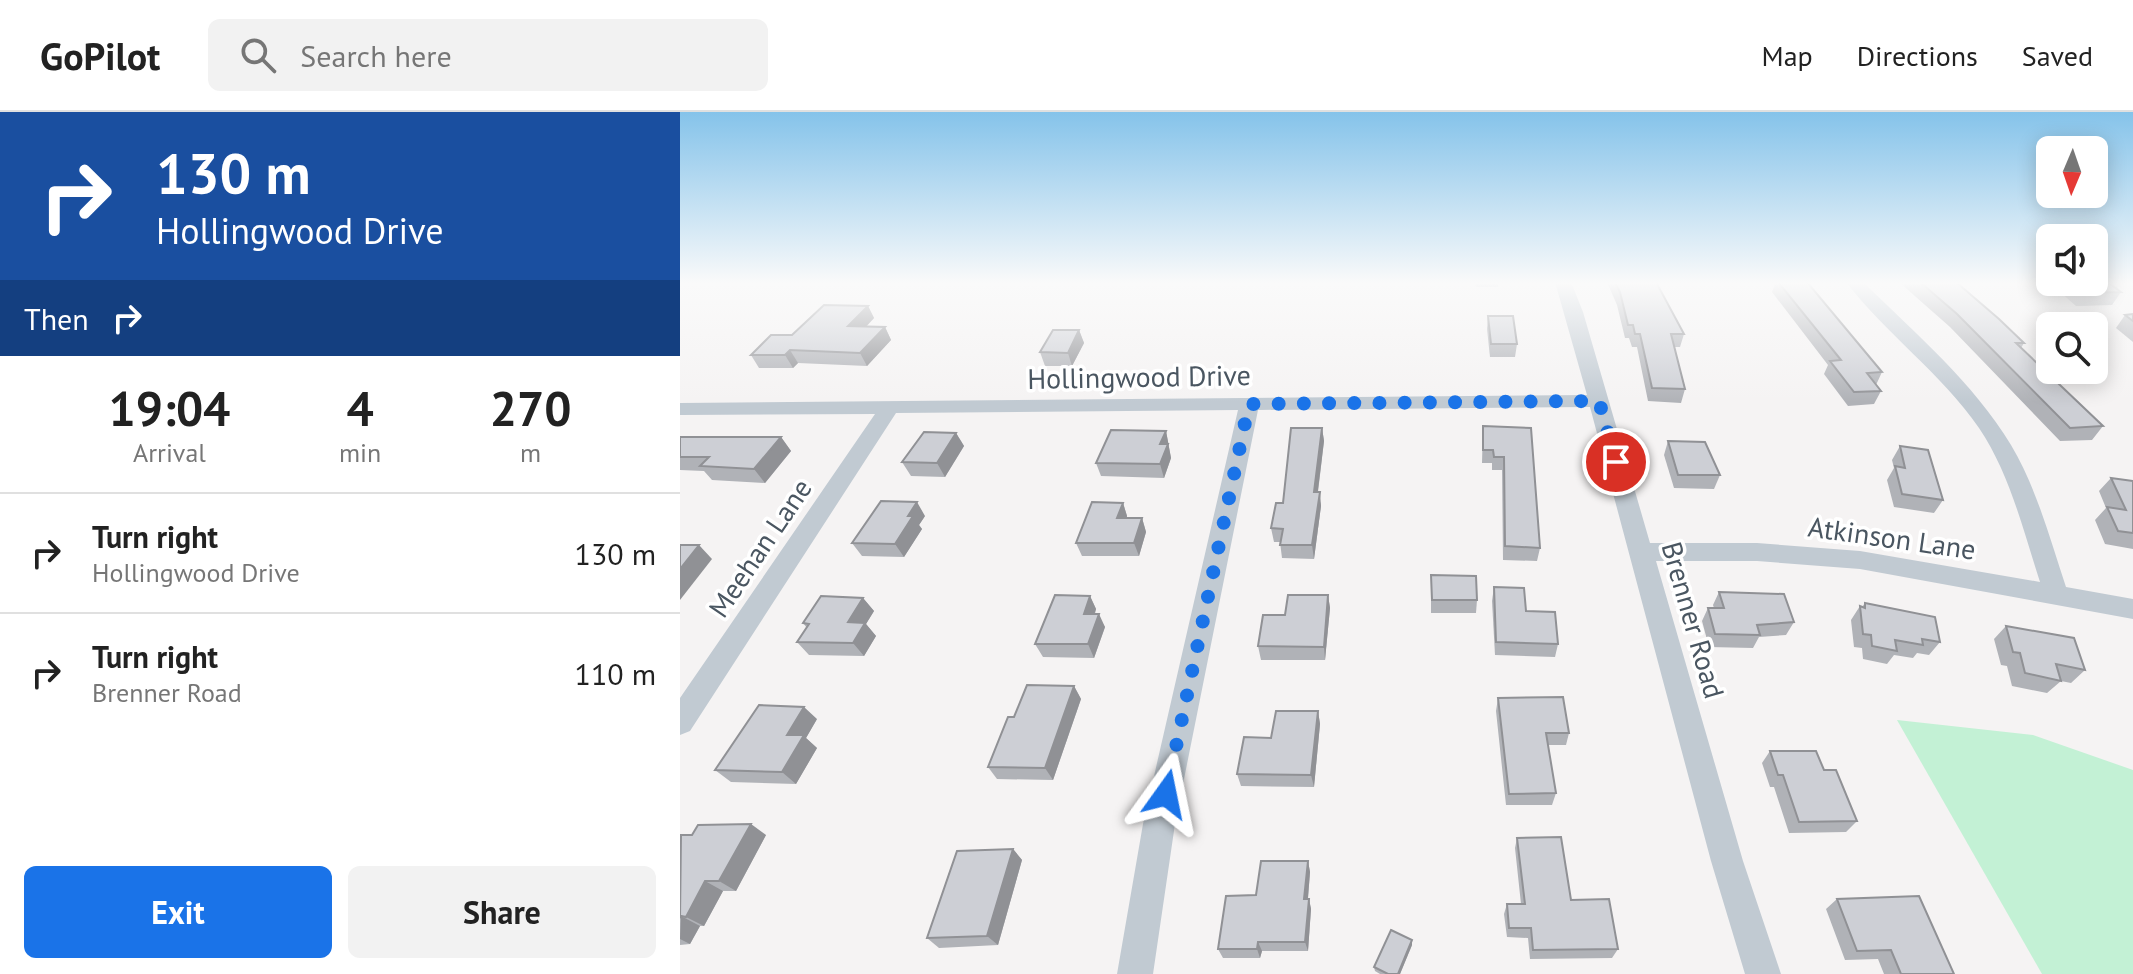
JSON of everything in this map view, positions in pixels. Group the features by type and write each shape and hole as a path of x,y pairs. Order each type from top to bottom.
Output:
{"street":[{"name":"Brenner Road","path":"1575,322 1727,861 1763,974"},
{"path":"1893,322 1967,400 1999,443 2014,473 2056,594"},
{"name":"Hollingwood Drive","path":"680,409 1599,401"},
{"path":"1135,974 1159,824 1249,404"},
{"name":"Meehan Lane","path":"680,722 890,407"},
{"name":"Atkinson Lane","path":"1641,552 1757,552 1860,560 2133,609"}],"green space":[{"path":"1897,720 2033,735 2133,770 2133,974 2042,974"}],"building":[{"path":"806,322 852,322 848,326 885,327 860,353 790,350 785,355 751,355 771,335 792,335"},
{"path":"1489,322 1514,322 1517,344 1491,344"},
{"path":"1627,322 1678,322 1684,334 1671,334 1685,389 1652,388 1640,334 1635,334 1633,325"},
{"path":"1810,322 1841,322 1882,372 1867,373 1881,391 1854,392 1830,361 1841,360"},
{"path":"1965,322 2002,322 2024,343 2016,343 2036,362 2036,384 2059,384 2103,426 2070,428"},
{"path":"1053,330 1079,330 1068,353 1040,352"},
{"path":"1483,426 1531,428 1540,548 1505,546 1504,457 1494,457 1493,450 1483,450"},
{"path":"1291,428 1322,428 1314,492 1320,492 1312,545 1280,545 1283,529 1271,528 1276,503 1283,503"},
{"path":"1111,430 1166,431 1160,444 1168,444 1160,464 1096,463"},
{"path":"924,432 956,433 937,463 902,462"},
{"path":"680,437 781,437 754,469 700,466 709,457 680,457"},
{"path":"1668,441 1705,442 1720,475 1678,475"},
{"path":"1900,446 1928,450 1943,500 1902,494 1895,466 1905,468"},
{"path":"2111,478 2133,481 2133,533 2118,531 2107,507 2126,510"},
{"path":"881,501 917,502 908,516 913,516 895,544 852,543"},
{"path":"1092,502 1123,503 1117,518 1142,518 1134,543 1076,543"},
{"path":"680,545 699,545 680,569"},
{"path":"1431,575 1476,576 1477,600 1432,600"},
{"path":"1494,587 1524,588 1526,611 1555,612 1558,644 1496,642"},
{"path":"1719,592 1784,594 1794,622 1757,625 1760,635 1715,634 1708,608 1724,608"},
{"path":"1055,595 1090,596 1084,614 1099,614 1088,644 1035,644"},
{"path":"1288,595 1328,595 1324,647 1258,646 1263,615 1285,615"},
{"path":"821,596 863,598 848,622 865,623 853,643 797,642 809,624 803,623"},
{"path":"1865,603 1935,617 1940,642 1922,639 1923,645 1895,640 1897,651 1872,646 1871,635 1863,634 1860,606 1865,608"},
{"path":"2006,626 2074,638 2085,670 2056,664 2061,681 2025,673 2020,653 2013,652"},
{"path":"1027,685 1074,686 1045,768 988,767 1008,717 1014,717"},
{"path":"1563,697 1569,733 1546,733 1556,793 1509,794 1498,698"},
{"path":"759,705 804,707 787,735 804,735 782,772 715,770"},
{"path":"1276,711 1318,711 1311,775 1237,774 1244,737 1271,738"},
{"path":"1770,751 1816,751 1824,770 1836,770 1857,821 1799,822 1783,775 1778,775"},
{"path":"751,824 719,881 705,881 686,917 680,918 681,835 692,835 698,825"},
{"path":"1561,837 1571,900 1609,899 1618,949 1533,950 1531,928 1509,928 1507,904 1525,904 1517,838"},
{"path":"1013,849 987,936 927,938 957,851"},
{"path":"1261,861 1308,861 1304,899 1309,899 1305,942 1258,942 1257,949 1218,949 1226,896 1256,895"},
{"path":"1919,896 1954,974 1901,974 1891,950 1857,951 1837,899"},
{"path":"1391,930 1412,940 1398,974 1388,974 1374,967"}],"route":[{"path":"1166,794 1249,404 1599,401 1616,462"}]}
